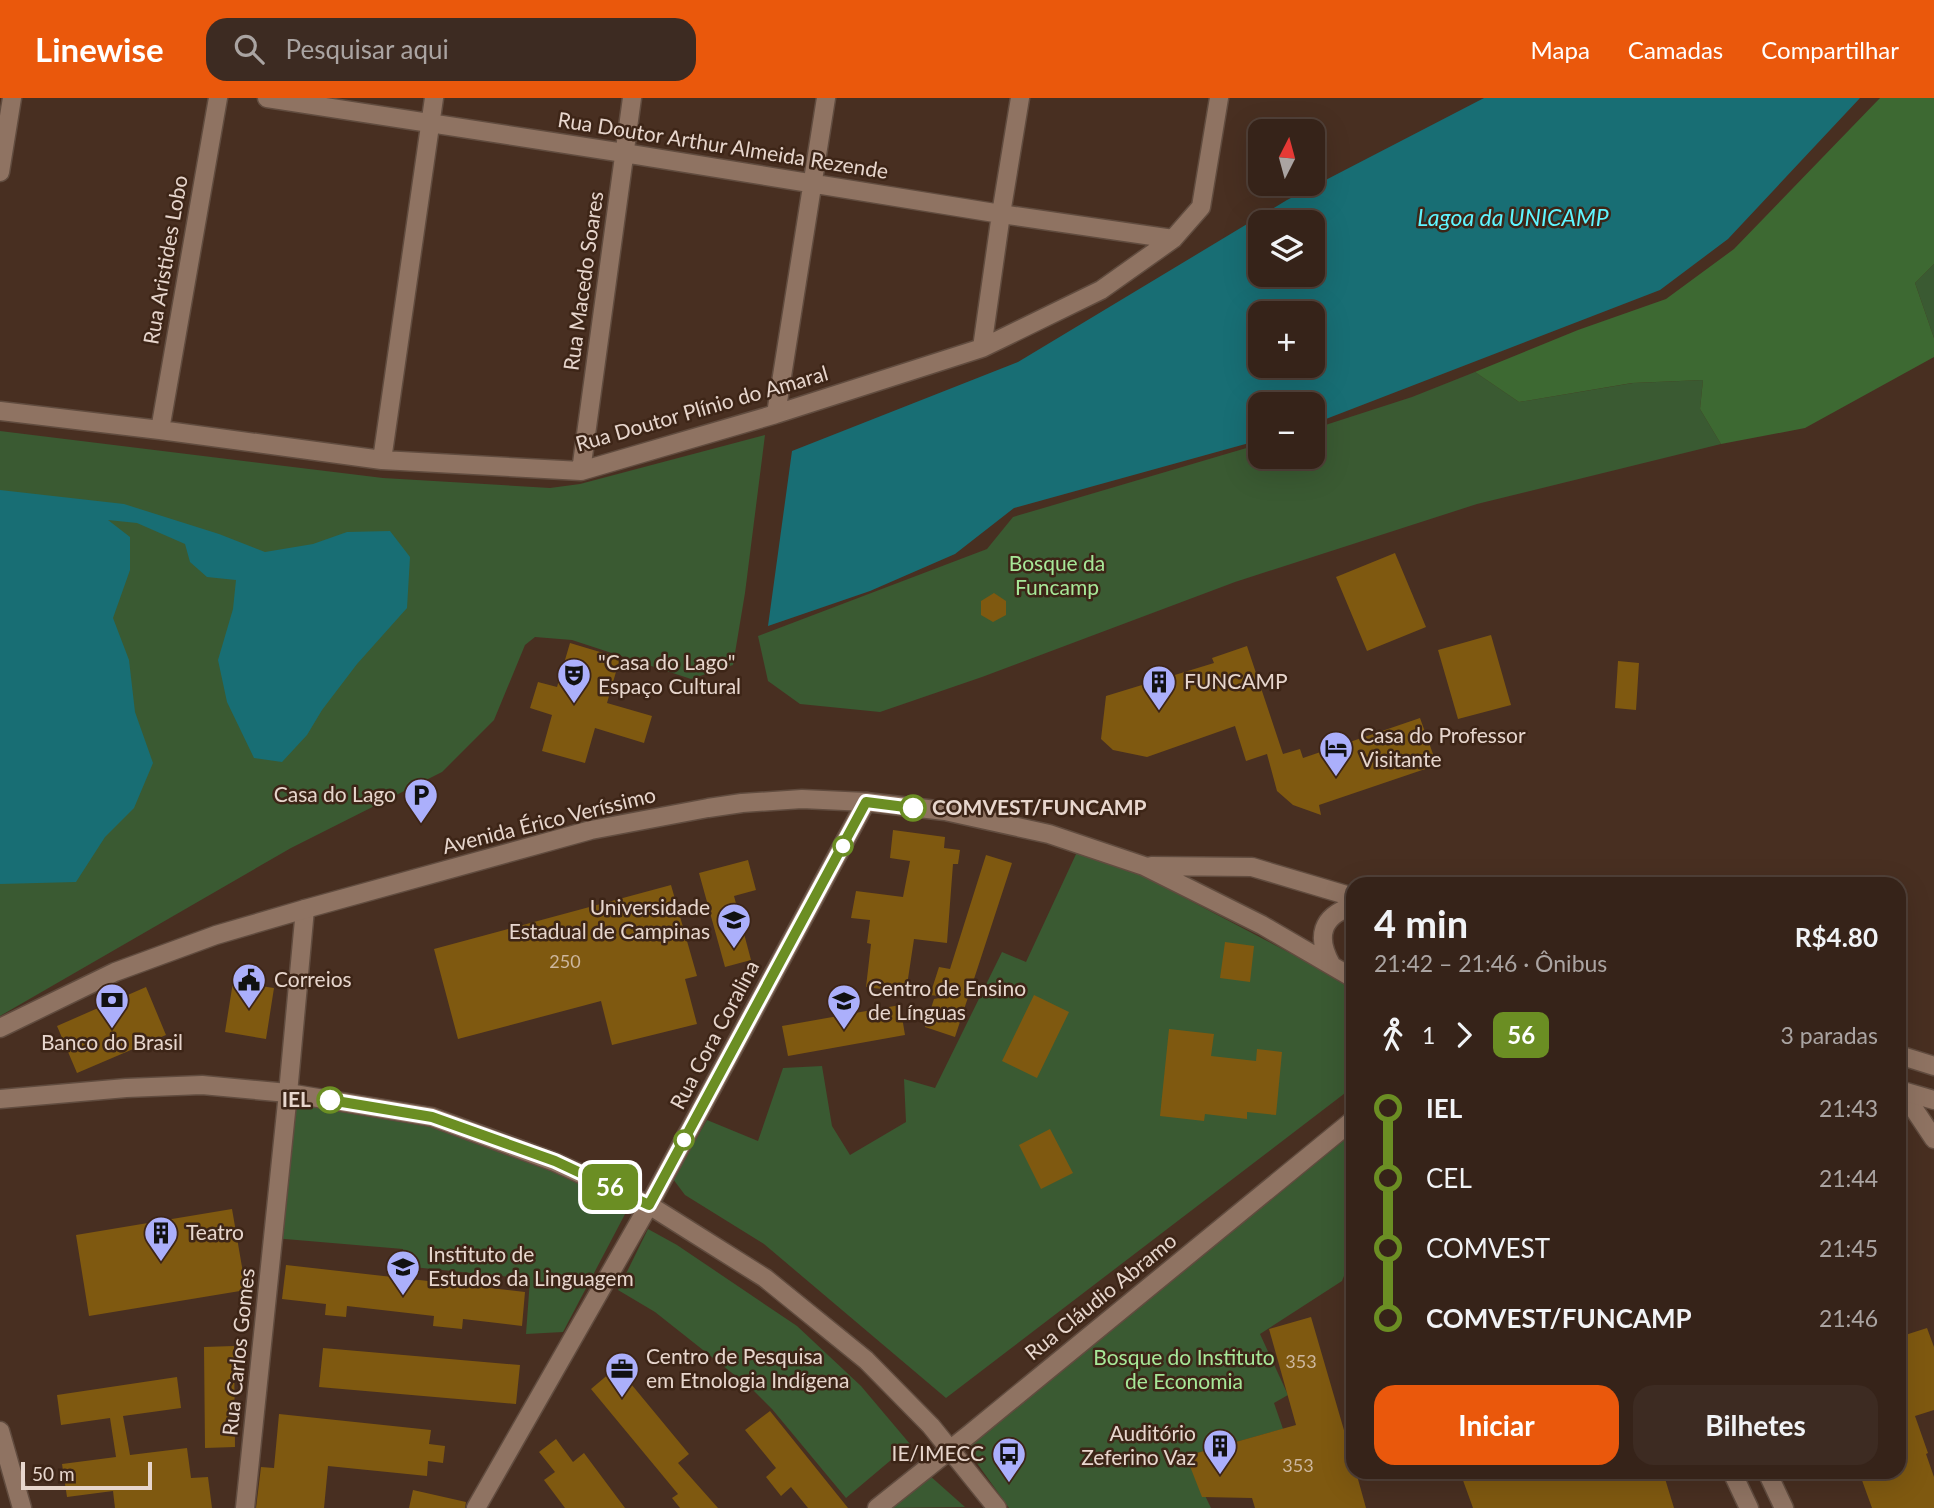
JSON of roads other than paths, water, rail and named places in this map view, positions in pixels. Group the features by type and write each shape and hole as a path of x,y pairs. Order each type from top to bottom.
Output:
{"street":[{"path":"0,172 12,98"},
{"name":"Rua Aristides Lobo","path":"160,430 218,98"},
{"name":"Rua Doutor Arthur Almeida Rezende","path":"267,98 1173,239"},
{"path":"382,460 434,98"},
{"name":"Rua Macedo Soares","path":"581,471 632,98"},
{"path":"776,414 826,98"},
{"path":"982,348 1020,98"},
{"name":"Rua Doutor Plínio do Amaral","path":"0,411 382,460 581,471 776,414 982,348 1101,290 1173,239 1201,207 1219,98"},
{"name":"Avenida Érico Veríssimo","path":"0,1028 115,972 216,934 486,857 603,827 742,803 802,799 866,802 945,811 1049,834 1144,866 1262,925 1346,974"},
{"name":"Rua Cora Coralina","path":"476,1508 649,1205 866,802"},
{"path":"1144,866 1252,867 1346,895"},
{"path":"1331,964 1322,942 1324,928 1331,918 1346,908"},
{"name":"Rua Carlos Gomes","path":"245,1508 305,909"},
{"path":"1906,1057 1934,1066"},
{"path":"0,1099 126,1088 202,1086 288,1093 432,1117 555,1161 649,1205 765,1278 866,1360 930,1426 997,1508"},
{"path":"1906,1092 1934,1100"},
{"path":"1906,1099 1934,1139"},
{"name":"Rua Cláudio Abramo","path":"877,1508 1346,1126"},
{"path":"0,1431 22,1508"},
{"path":"1735,1479 1749,1508"},
{"path":"1770,1479 1784,1508"}],"water":[{"name":"Lagoa da UNICAMP","path":"1484,98 1860,98 1728,239 1660,290 1325,419 1325,392 1248,392 1248,443 1014,508 955,554 870,591 768,626 792,451 1018,362 1248,223 1248,287 1325,287 1325,210 1270,210 1295,196 1325,196 1325,180"},
{"path":"0,490 124,504 219,534 265,552 313,544 347,532 390,531 410,557 407,608 357,664 322,710 307,735 282,762 254,758 227,702 218,660 233,609 236,580 207,577 190,562 185,544 137,523 108,520 130,537 130,570 113,618 129,660 135,712 153,763 134,808 105,837 76,882 0,884"}],"place":[{"name":"\"Casa do Lago\" Espaço Cultural","path":"574,705"},
{"name":"FUNCAMP","path":"1159,712"},
{"name":"Casa do Professor Visitante","path":"1336,778"},
{"name":"COMVEST/FUNCAMP","path":"913,808"},
{"name":"Casa do Lago","path":"421,825"},
{"name":"Universidade Estadual de Campinas","path":"734,950"},
{"name":"Correios","path":"249,1010"},
{"name":"Banco do Brasil","path":"112,1030"},
{"name":"Centro de Ensino de Línguas","path":"844,1031"},
{"name":"IEL","path":"330,1100"},
{"name":"Teatro","path":"161,1263"},
{"name":"Instituto de Estudos da Linguagem","path":"403,1297"},
{"name":"Centro de Pesquisa em Etnologia Indígena","path":"622,1399"},
{"name":"Auditório Zeferino Vaz","path":"1220,1476"},
{"name":"IE/IMECC","path":"1009,1484"}],"park label":[{"name":"Bosque da Funcamp","path":"1057,576"},
{"name":"Bosque do Instituto de Economia","path":"1184,1370"}]}
